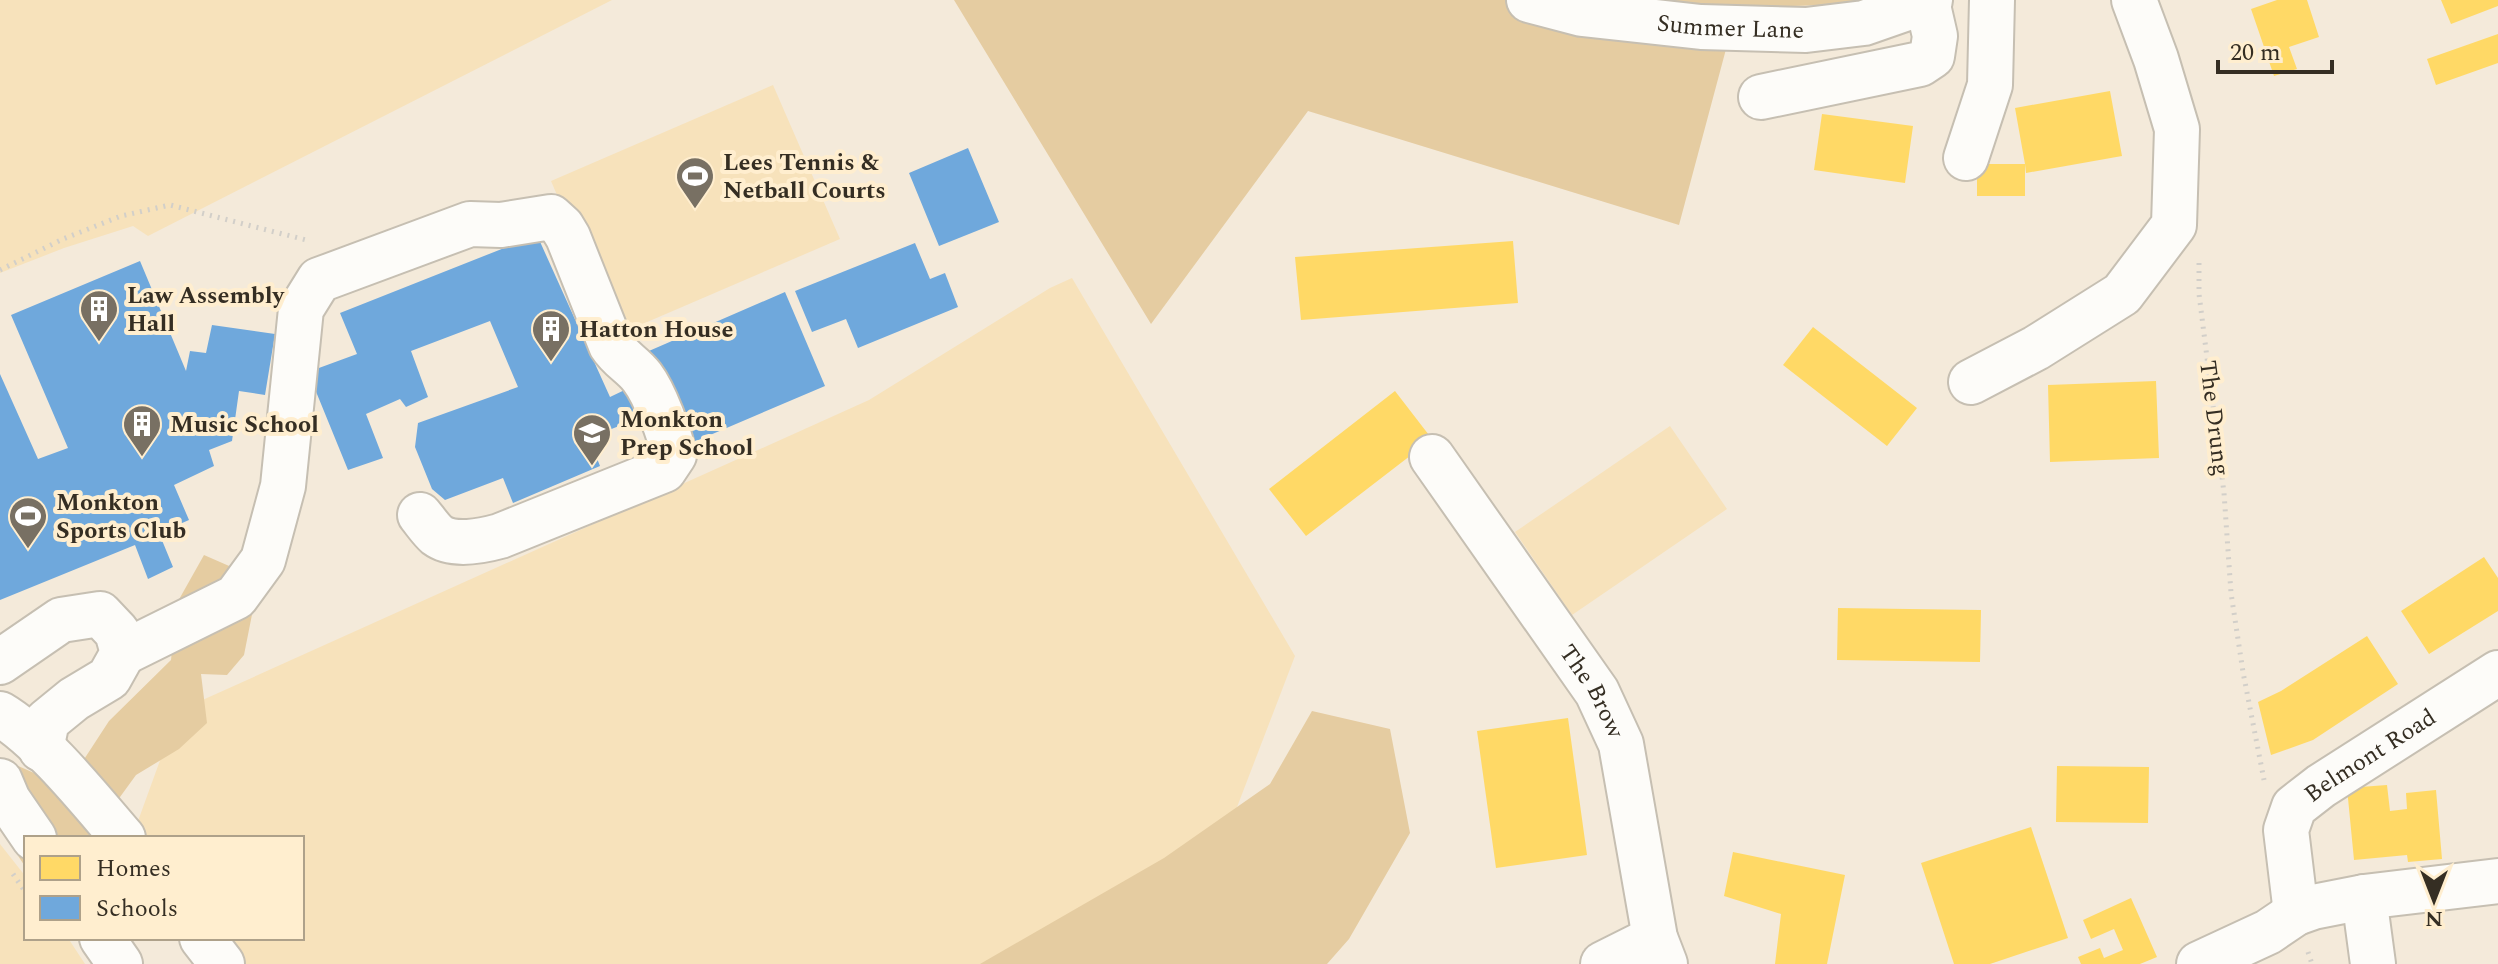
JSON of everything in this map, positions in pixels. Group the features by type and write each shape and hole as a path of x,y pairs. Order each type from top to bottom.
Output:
{"street":[{"name":"Summer Lane","path":"1529,0 1582,14 1671,24 1806,30 1864,23 1928,1"},
{"path":"1966,158 1990,85 1992,0"},
{"path":"1971,382 2036,348 2122,294 2174,225 2177,129 2134,0"},
{"path":"1761,97 1920,64 1932,56 1935,36 1928,1"},
{"path":"21,749 47,721 109,678 123,653 236,597 263,560 283,486 301,309 319,280 470,224 501,225 541,217 556,220 568,237 611,345 619,357 645,380 674,455 664,470 500,536 465,542 438,536 420,515"},
{"name":"The Brow","path":"1432,457 1597,692 1621,744 1660,951"},
{"path":"0,662 61,620 100,614 117,632 123,653"},
{"name":"Belmont Road","path":"2296,913 2286,830 2294,807 2321,786 2498,673"},
{"path":"0,717 15,723 21,749 84,792 121,836"},
{"path":"0,781 8,800 33,836"},
{"path":"2199,964 2268,932 2296,913 2330,902 2498,881"},
{"path":"2364,897 2373,964"},
{"path":"103,940 120,964"},
{"path":"204,940 222,964"},
{"path":"1603,964 1660,951"}],"path":[{"path":"0,270 63,239 121,216 170,205 330,246 339,273"},
{"name":"The Drung","path":"2199,262 2199,294 2224,493 2231,593 2243,672 2268,799 2286,830"}],"shaded area":[{"path":"0,0 612,0 148,236 133,226 0,273"},
{"path":"954,0 1867,0 1854,4 1737,8 1679,225 1308,111 1151,324"},
{"name":"Lees Tennis & Netball Courts","path":"773,85 840,239 617,335 551,181"},
{"path":"1072,278 1295,656 1191,927 1207,964 238,964 219,940 304,940 304,836 137,836 134,832 178,711 869,400 1050,288"},
{"path":"1670,426 1727,509 1572,615 1515,532"},
{"path":"204,555 259,579 244,655 227,675 201,674 207,723 179,749 136,775 112,808 106,836 24,836 24,865 0,828 0,758 66,787 109,721 171,660 177,603"},
{"path":"1312,711 1390,729 1410,833 1349,939 1327,964 980,964 1164,858 1270,784"},
{"path":"0,844 24,874 24,940 69,940 85,964 0,964"}],"building: Homes":[{"path":"2277,0 2307,0 2319,37 2289,47 2297,69 2274,76 2251,9"},
{"path":"2441,0 2498,0 2498,6 2451,24"},
{"path":"2498,34 2498,63 2436,85 2427,59"},
{"path":"2110,91 2122,156 2026,173 2015,108"},
{"path":"1822,114 1913,126 1905,183 1814,170"},
{"path":"1977,164 2025,164 2025,196 1977,196"},
{"path":"1513,241 1518,303 1301,320 1295,257"},
{"path":"1813,327 1917,408 1887,446 1783,365"},
{"path":"2156,381 2159,458 2050,462 2048,385"},
{"path":"1395,391 1432,439 1306,536 1269,489"},
{"path":"2484,557 2498,578 2498,611 2429,654 2401,611"},
{"path":"1838,608 1981,610 1980,662 1837,660"},
{"path":"2367,636 2398,684 2313,740 2271,755 2258,702 2281,691"},
{"path":"1568,718 1587,855 1496,868 1477,731"},
{"path":"2057,766 2149,767 2148,823 2056,822"},
{"path":"2387,785 2390,811 2407,809 2406,793 2436,790 2442,859 2408,862 2407,855 2354,860 2347,788"},
{"path":"2031,827 2068,938 1990,964 1954,964 1921,863"},
{"path":"1733,852 1845,875 1827,964 1775,964 1781,914 1724,896"},
{"path":"2131,898 2157,957 2140,964 2081,964 2078,957 2100,948 2104,958 2123,950 2114,929 2091,939 2083,920"}],"building: Schools":[{"path":"968,148 999,222 939,246 909,173"},
{"name":"Hatton House","path":"537,235 610,397 633,386 644,416 589,438 600,466 513,503 503,478 445,500 432,489 415,447 418,423 518,387 490,321 411,351 428,397 406,407 400,399 366,414 383,458 348,470 308,372 357,354 340,313"},
{"path":"915,243 930,279 945,273 958,307 858,348 846,319 812,332 795,291"},
{"path":"140,261 186,371 190,351 206,353 212,325 275,334 265,395 239,391 232,441 209,450 214,466 174,485 189,520 159,533 173,567 148,579 135,545 0,600 0,374 38,459 68,448 11,315"},
{"path":"785,292 825,386 682,447 642,354"}],"place":[{"name":"Lees Tennis & Netball Courts","path":"695,210"},
{"name":"Law Assembly Hall","path":"99,343"},
{"name":"Hatton House","path":"551,363"},
{"name":"Music School","path":"142,458"},
{"name":"Monkton Prep School","path":"592,467"},
{"name":"Monkton Sports Club","path":"28,550"}]}
